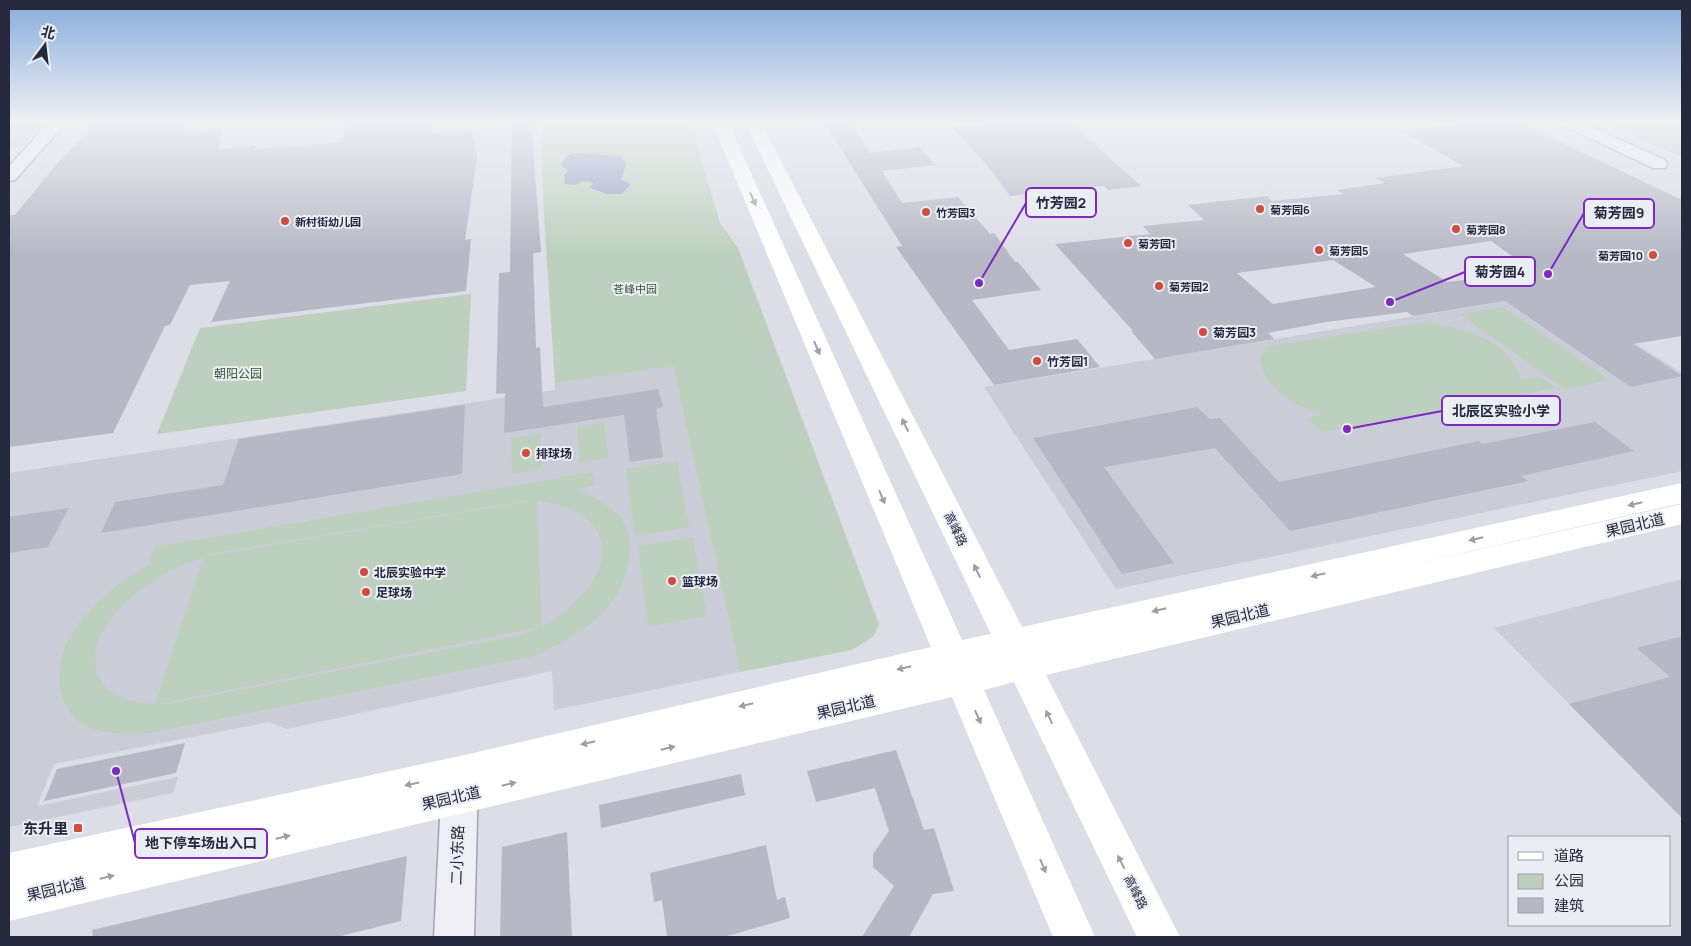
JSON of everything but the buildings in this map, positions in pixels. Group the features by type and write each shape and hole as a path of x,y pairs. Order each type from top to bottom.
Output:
{"main road":[{"path":"739,166 1074,937"},
{"name":"高峰路","path":"775,166 1159,937"},
{"name":"果园北道","path":"1018,655 1682,493"},
{"name":"果园北道","path":"9,900 460,785 957,668 1682,514"},
{"name":"果园北道","path":"9,873 460,785"}],"street":[{"path":"9,176 18,166"},
{"name":"二小东路","path":"454,937 460,785"}],"shaded area":[{"path":"1555,293 1682,373 1682,471 1116,589 984,387"},
{"name":"北辰实验中学","path":"673,365 740,672 554,710 552,671 287,729 269,722 54,764 37,806 178,777 173,793 9,827 9,473 555,390 555,383"},
{"path":"1682,579 1682,818 1494,628"}],"green space":[{"name":"苍峰中园","path":"542,166 703,166 720,223 738,248 879,624 874,636 852,650 740,672 673,366 555,383"},
{"name":"朝阳公园","path":"471,294 466,391 157,434 200,328"},
{"path":"1503,307 1610,380 1566,390 1460,314"},
{"path":"1427,322 1456,328 1484,338 1497,345 1508,355 1516,366 1521,380 1538,376 1557,388 1321,432 1306,418 1323,415 1302,407 1282,395 1268,379 1260,357 1268,346"},
{"name":"排球场","path":"604,423 609,458 580,463 577,427"},
{"name":"排球场","path":"540,433 542,469 512,474 511,438"},
{"path":"677,461 689,527 635,536 626,469"},
{"name":"足球场","path":"592,472 595,485 577,490 599,500 619,516 626,527 630,540 630,554 623,582 609,607 584,629 567,640 531,657 151,733 115,733 94,729 80,722 70,713 64,701 60,688 61,660 72,633 89,611 120,584 154,561 149,561 154,547","holes":["530,500 208,556 216,553","537,500 568,508 589,521 600,537 602,555 596,574 584,593 565,611 542,627","203,558 155,704 138,702 114,694 102,683 98,675 95,655 101,636 112,618 128,601 167,573","537,628 520,635 168,704 159,704"]},
{"name":"篮球场","path":"693,537 707,616 648,627 638,546"}],"water":[{"path":"563,166 625,166 621,180 631,184 621,194 606,194 589,187 594,184 589,181 576,185 565,184 564,176 568,171"}],"place":[{"name":"菊芳园6","path":"1260,209"},
{"name":"竹芳园3","path":"926,212"},
{"name":"新村街幼儿园","path":"285,221"},
{"name":"菊芳园8","path":"1456,229"},
{"name":"菊芳园1","path":"1128,243"},
{"name":"菊芳园5","path":"1319,250"},
{"name":"菊芳园10","path":"1653,255"},
{"name":"菊芳园9","path":"1548,274"},
{"name":"竹芳园2","path":"979,283"},
{"name":"菊芳园2","path":"1159,286"},
{"name":"菊芳园4","path":"1390,302"},
{"name":"菊芳园3","path":"1203,332"},
{"name":"竹芳园1","path":"1037,361"},
{"name":"北辰区实验小学","path":"1347,429"},
{"name":"排球场","path":"526,453"},
{"name":"北辰实验中学","path":"364,572"},
{"name":"篮球场","path":"672,581"},
{"name":"足球场","path":"366,592"},
{"name":"地下停车场出入口","path":"116,771"},
{"name":"东升里","path":"78,828"}]}
